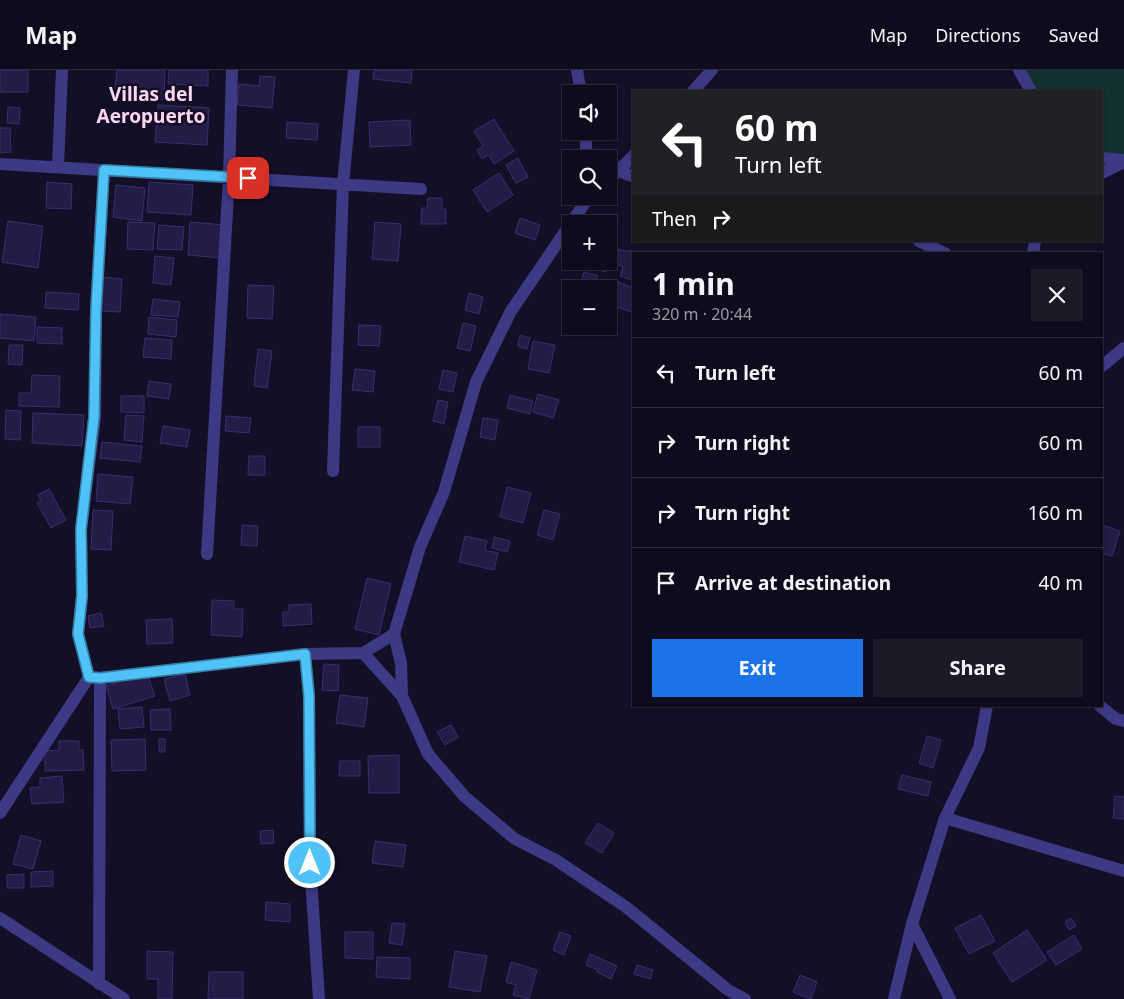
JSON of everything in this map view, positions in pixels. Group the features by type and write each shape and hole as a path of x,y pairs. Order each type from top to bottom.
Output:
{"street":[{"path":"58,166 62,70"},
{"path":"208,554 229,178 232,70"},
{"path":"333,471 343,184 354,70"},
{"path":"577,70 579,85"},
{"path":"694,90 712,70"},
{"path":"1019,70 1030,90"},
{"path":"632,157 619,171 632,176"},
{"path":"1103,158 1124,161"},
{"path":"1103,172 1124,161"},
{"path":"0,165 58,166 421,189"},
{"path":"100,984 95,678 78,634 82,596 81,529 94,417 96,310 104,170"},
{"path":"402,696 401,663 394,634 420,547 444,492 476,382 510,311 583,205"},
{"path":"921,242 942,252"},
{"path":"1103,365 1124,348"},
{"path":"0,813 95,678 305,654 363,653 394,634"},
{"path":"363,653 402,696 428,754 465,797 515,838 556,860 626,907 728,990 746,999"},
{"path":"305,654 309,696 310,863 319,999"},
{"path":"894,999 912,924 945,818 979,748 987,707"},
{"path":"1101,707 1116,719 1124,721"},
{"path":"945,818 1124,871"},
{"path":"0,918 124,999"},
{"path":"912,924 950,999"}],"green space":[{"path":"1018,70 1124,70 1124,167 1103,157 1103,90 1031,90"}],"building":[{"path":"0,70 28,70 28,92 0,92"},
{"path":"117,70 165,70 164,100 114,96"},
{"path":"169,70 208,70 208,86 168,84"},
{"path":"374,70 412,70 411,83 373,79"},
{"path":"260,76 275,77 272,108 237,105 239,84 259,86"},
{"path":"158,105 209,108 207,145 155,142"},
{"path":"8,107 20,108 19,124 7,123"},
{"path":"494,119 514,151 494,164 489,155 482,159 477,150 483,146 474,131"},
{"path":"410,120 411,145 370,147 369,122"},
{"path":"287,122 318,124 317,140 286,138"},
{"path":"0,128 10,128 11,152 0,153"},
{"path":"518,158 528,177 516,183 506,165"},
{"path":"499,173 513,195 487,212 473,190"},
{"path":"47,182 72,184 71,209 46,208"},
{"path":"149,182 193,185 191,215 147,212"},
{"path":"116,185 145,188 142,221 113,217"},
{"path":"428,198 442,198 442,209 446,209 446,224 421,224 422,208 427,208"},
{"path":"520,218 540,225 535,240 515,233"},
{"path":"8,221 43,226 38,268 2,262"},
{"path":"128,222 155,223 153,250 127,249"},
{"path":"190,222 225,225 222,258 188,255"},
{"path":"375,222 401,224 398,261 372,259"},
{"path":"159,225 184,227 182,250 157,249"},
{"path":"619,249 636,252 632,252 632,280 620,276 623,267 617,264"},
{"path":"155,256 174,258 171,285 153,283"},
{"path":"584,272 598,276 597,280 582,280"},
{"path":"102,277 122,279 120,312 100,311"},
{"path":"618,282 632,287 631,312 617,307"},
{"path":"248,285 274,286 272,319 247,318"},
{"path":"46,292 79,294 78,310 45,308"},
{"path":"469,293 483,297 479,314 465,310"},
{"path":"153,299 180,302 178,317 151,315"},
{"path":"0,314 36,317 34,341 0,338"},
{"path":"149,317 177,320 176,337 148,334"},
{"path":"463,323 476,326 470,351 457,348"},
{"path":"359,325 381,326 379,346 358,345"},
{"path":"37,327 62,328 62,344 37,343"},
{"path":"520,335 530,338 527,349 518,346"},
{"path":"145,338 172,340 171,359 143,357"},
{"path":"533,341 555,345 549,373 528,369"},
{"path":"9,345 23,345 22,365 8,364"},
{"path":"258,349 272,351 267,388 254,386"},
{"path":"355,369 375,371 373,392 352,390"},
{"path":"443,370 457,373 453,392 439,389"},
{"path":"32,375 60,376 59,407 19,406 19,393 31,393"},
{"path":"149,381 171,384 169,399 147,396"},
{"path":"538,394 559,400 553,418 533,412"},
{"path":"510,395 533,401 530,414 507,408"},
{"path":"121,396 144,396 144,413 121,412"},
{"path":"438,400 448,402 444,424 433,421"},
{"path":"6,410 21,411 20,440 5,439"},
{"path":"33,413 84,415 82,446 32,443"},
{"path":"126,415 144,416 142,442 124,440"},
{"path":"226,416 251,418 249,433 225,431"},
{"path":"483,418 498,420 495,440 480,437"},
{"path":"163,426 190,430 187,447 160,443"},
{"path":"358,427 380,427 380,447 358,447"},
{"path":"102,442 142,446 140,462 100,458"},
{"path":"249,456 265,456 265,475 248,475"},
{"path":"98,474 133,477 130,504 96,501"},
{"path":"507,487 531,493 523,523 500,517"},
{"path":"49,489 66,520 51,528 37,503 41,501 38,495"},
{"path":"93,510 113,511 111,550 91,549"},
{"path":"544,510 560,514 553,540 537,535"},
{"path":"242,525 258,526 257,546 241,545"},
{"path":"1103,525 1120,531 1112,556 1103,553"},
{"path":"465,536 487,541 485,550 498,553 494,570 459,562"},
{"path":"494,537 510,541 507,552 492,548"},
{"path":"367,578 391,584 379,635 355,629"},
{"path":"212,600 234,601 234,609 243,609 242,637 211,635"},
{"path":"311,604 312,624 283,626 283,612 289,612 289,605"},
{"path":"101,613 104,626 90,628 88,616"},
{"path":"172,619 173,643 147,644 146,620"},
{"path":"324,664 339,665 338,691 322,690"},
{"path":"147,673 155,696 113,709 106,686"},
{"path":"185,674 190,695 170,701 164,679"},
{"path":"340,695 368,698 364,727 336,723"},
{"path":"142,707 144,727 120,729 118,709"},
{"path":"170,709 171,730 151,730 150,710"},
{"path":"451,725 458,737 445,745 437,732"},
{"path":"927,736 941,740 933,768 919,763"},
{"path":"145,739 146,770 112,771 111,740"},
{"path":"159,739 165,739 165,752 159,752"},
{"path":"59,741 79,741 79,750 83,750 84,770 45,771 45,751 59,750"},
{"path":"399,755 399,793 369,793 368,756"},
{"path":"340,761 360,761 360,776 339,776"},
{"path":"902,775 931,782 928,796 898,789"},
{"path":"62,776 64,802 32,804 30,788 40,787 40,778"},
{"path":"1115,796 1124,797 1124,819 1113,818"},
{"path":"598,823 614,833 602,853 585,843"},
{"path":"273,830 274,843 261,844 260,831"},
{"path":"21,835 41,841 33,869 13,864"},
{"path":"375,841 406,845 403,867 372,863"},
{"path":"53,871 53,886 31,887 31,872"},
{"path":"24,874 24,888 7,888 7,875"},
{"path":"266,902 290,904 290,922 265,920"},
{"path":"981,915 995,941 969,954 955,928"},
{"path":"1071,918 1076,926 1069,930 1065,922"},
{"path":"392,923 405,924 402,945 389,943"},
{"path":"1027,930 1047,960 1012,982 993,953"},
{"path":"345,932 373,932 373,959 345,958"},
{"path":"560,932 571,936 564,955 553,950"},
{"path":"1074,935 1082,949 1056,965 1047,952"},
{"path":"147,951 173,952 172,999 158,999 158,979 147,979"},
{"path":"455,951 487,956 480,992 449,987"},
{"path":"590,954 617,966 611,979 597,972 598,970 586,965"},
{"path":"377,957 410,958 410,979 376,977"},
{"path":"511,962 537,970 529,999 513,995 516,985 506,982"},
{"path":"637,965 653,970 650,979 634,974"},
{"path":"209,972 243,972 243,999 208,999"},
{"path":"800,975 817,982 811,999 793,992"}],"district":[{"name":"Villas del Aeropuerto","path":"151,105"}],"route":[{"path":"248,178 104,170 96,310 94,417 81,529 82,596 78,634 89,677 100,678 305,654 309,696 310,863"}]}
